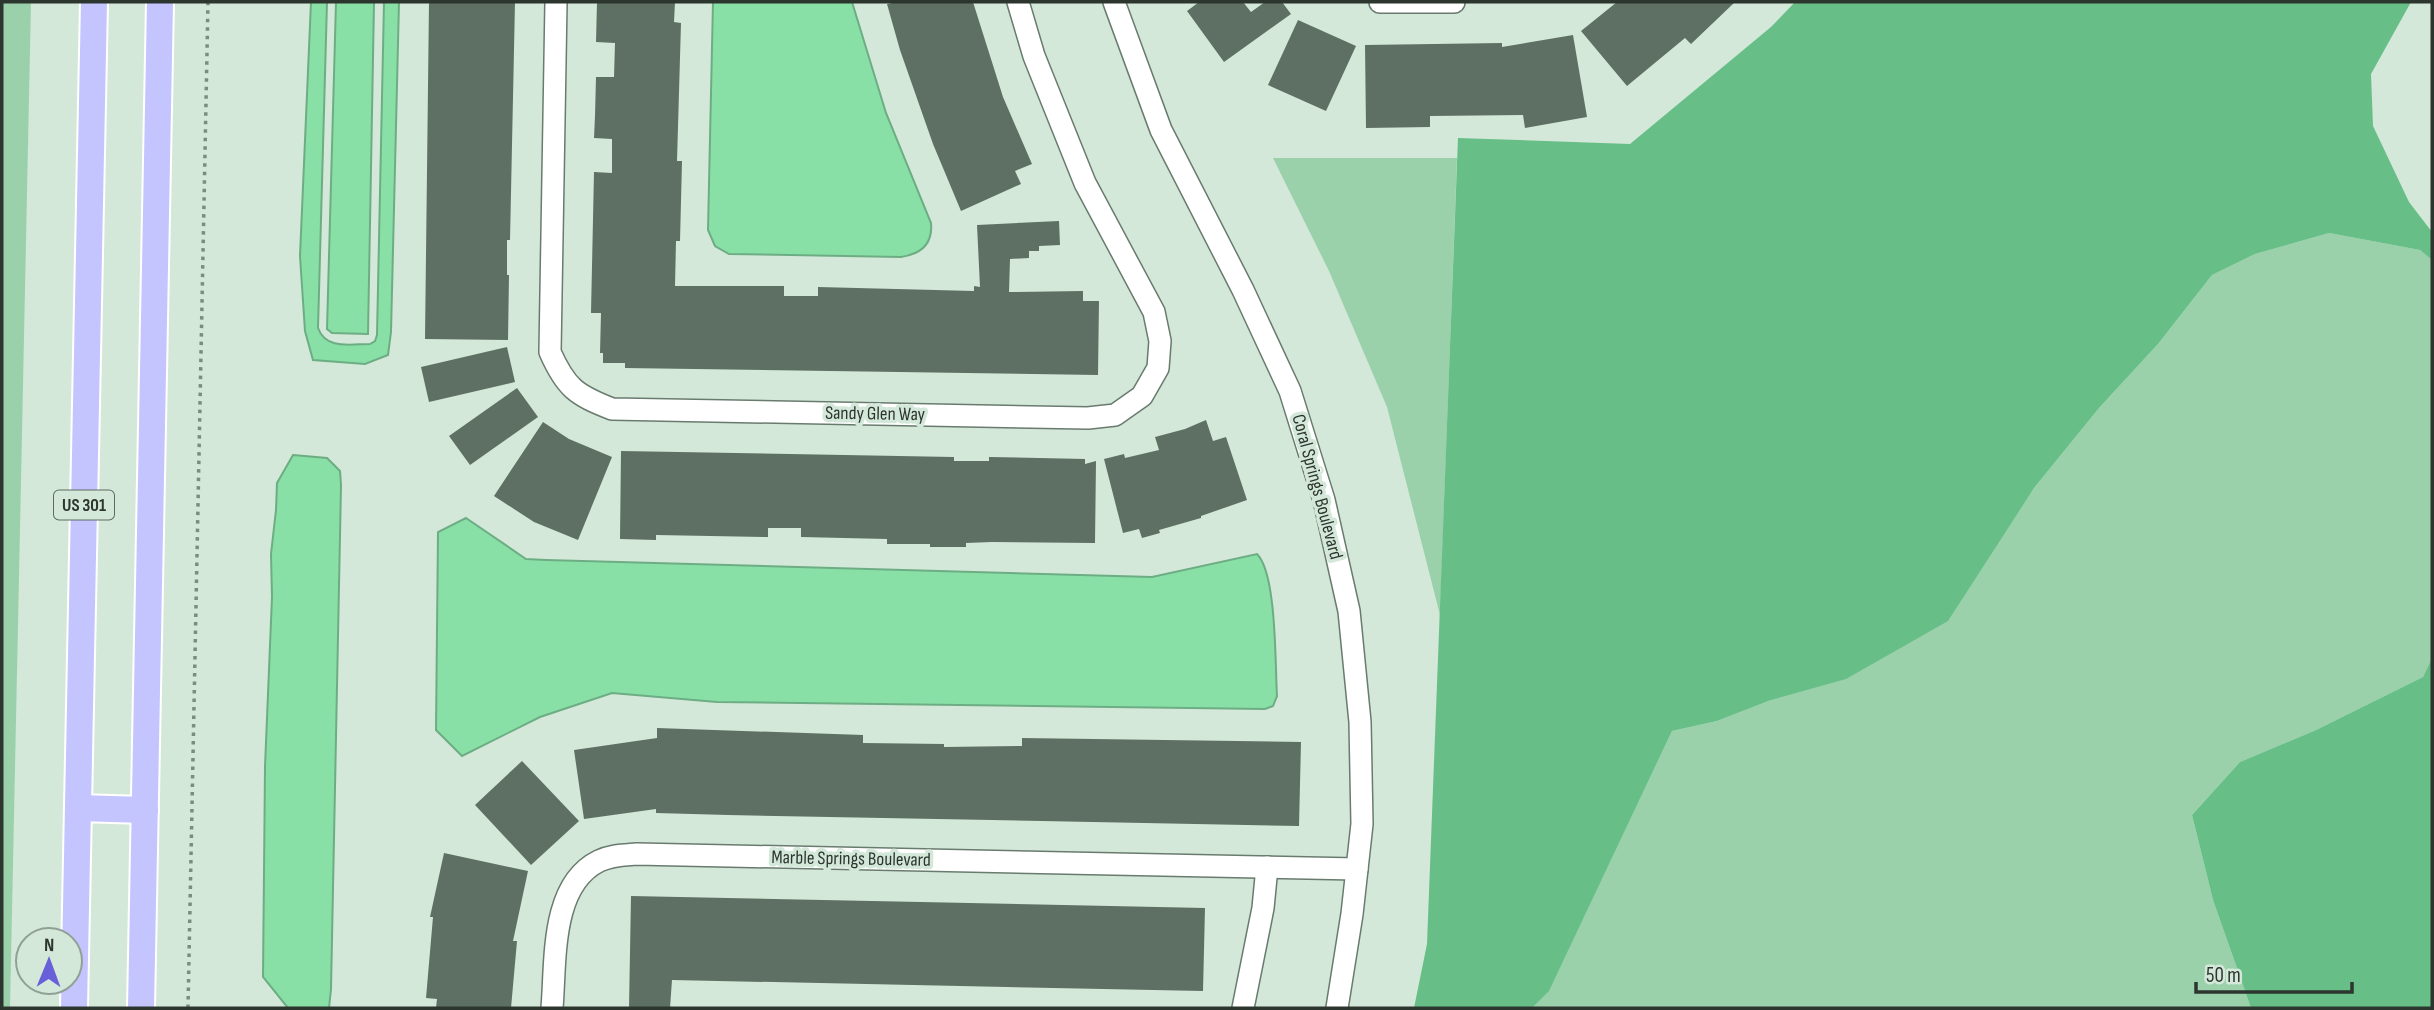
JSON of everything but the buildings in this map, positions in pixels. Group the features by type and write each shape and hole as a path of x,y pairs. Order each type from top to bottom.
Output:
{"main road":[{"name":"US 301","path":"74,1008 94,2"},
{"path":"141,1008 160,2"},
{"path":"78,808 145,810"}],"street":[{"name":"Sandy Glen Way","path":"556,2 550,352 561,376 583,398 612,409 1088,418 1115,415 1142,396 1158,368 1160,341 1154,312 1085,183 1034,56 1018,2"},
{"name":"Coral Springs Boulevard","path":"1114,2 1161,130 1243,290 1290,391 1324,500 1349,611 1360,722 1362,824 1352,914 1337,1008"},
{"path":"1380,2 1454,2"},
{"name":"Marble Springs Boulevard","path":"552,1008 560,921 565,899 575,881 585,871 599,861 615,856 636,854 1357,869"},
{"path":"1243,1008 1263,908 1267,867"}],"path":[{"path":"188,1008 208,2"}],"shaded area":[{"path":"2,2 31,2 10,1008 2,1008"},
{"path":"311,2 327,2 318,328 327,340 347,345 370,344 375,341 377,335 384,2 399,2 391,332 388,355 365,364 313,360 305,331 300,256"},
{"path":"336,2 374,2 368,334 332,333 327,329"},
{"path":"713,2 852,2 886,113 931,223 930,237 924,247 901,257 729,254 715,246 708,230"},
{"path":"1795,2 2411,2 2371,74 2373,126 2409,202 2432,232 2432,260 2420,250 2329,233 2255,254 2212,275 2158,344 2099,408 2034,488 1948,621 1846,679 1771,700 1717,721 1672,731 1549,991 1532,1008 1414,1008 1427,944 1458,138 1630,144 1771,27"},
{"path":"1273,158 1457,158 1440,615 1387,407 1329,271"},
{"path":"2329,233 2420,250 2432,260 2432,658 2423,677 2316,730 2240,762 2192,815 2213,900 2251,1008 1532,1008 1549,990 1672,731 1717,721 1771,700 1991,552 2034,488 2099,408 2158,344 2212,275 2255,254"},
{"path":"293,455 327,458 340,471 341,485 329,1008 288,1008 263,977 271,554 277,483"},
{"path":"466,518 526,559 546,560 1152,577 1257,554 1264,565 1272,600 1277,696 1273,706 1265,709 717,702 612,693 540,717 462,756 436,730 438,532"},
{"path":"2432,658 2432,1008 2251,1008 2213,900 2192,815 2240,762 2316,730 2423,677"}]}
